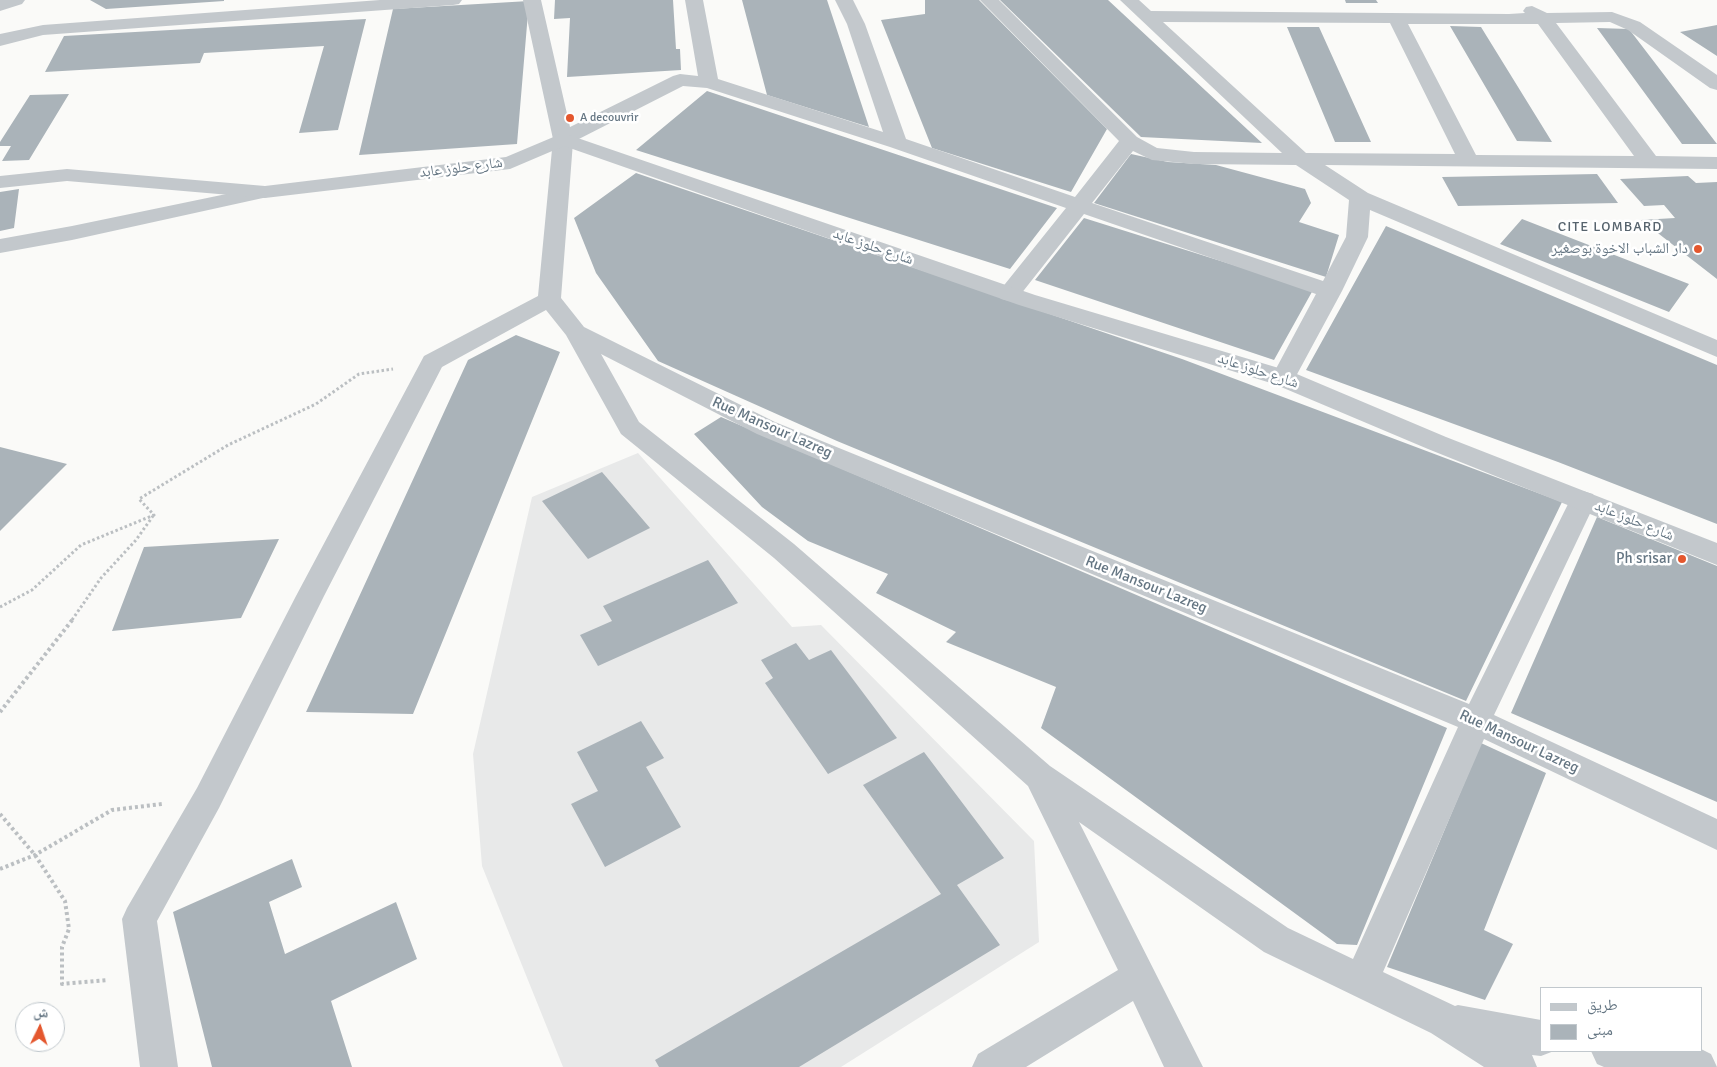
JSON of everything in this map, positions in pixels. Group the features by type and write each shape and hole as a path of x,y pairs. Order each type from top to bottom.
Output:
{"street":[{"path":"0,6 16,0"},
{"path":"4,43 43,30 453,0"},
{"path":"532,0 563,139 549,299 576,332 630,428 784,551 1039,776 1276,940 1444,1020 1518,1067"},
{"path":"694,0 709,82"},
{"path":"844,0 856,24 897,144"},
{"path":"989,0 1130,141 1152,154 1194,158 1717,163"},
{"path":"1129,0 1301,159 1360,198 1717,350"},
{"path":"1301,0 1309,17"},
{"path":"1480,0 1509,19"},
{"path":"1517,0 1543,18 1650,163"},
{"path":"1147,16 1509,19 1612,17 1634,26 1717,84"},
{"path":"1396,18 1468,161"},
{"path":"563,139 680,80 709,82 1330,292"},
{"name":"شارع حلوز عابد","path":"0,182 67,175 265,192 510,162 563,139 1010,294 1283,378 1437,443 1717,554"},
{"path":"1010,294 1076,206 1130,141"},
{"path":"1,246 265,192"},
{"path":"1283,378 1330,292 1357,237 1360,198"},
{"path":"159,1067 139,919 208,798 433,362 549,299"},
{"name":"Rue Mansour Lazreg","path":"576,332 766,428 1476,722 1717,834"},
{"path":"1360,981 1476,722 1583,501"},
{"path":"1039,776 1184,1067"},
{"path":"991,1067 1138,978"},
{"path":"1444,1020 1540,1038"},
{"path":"1616,1052 1698,1067"}],"path":[{"path":"154,515 139,499 228,445 316,404 360,374 433,362"},
{"path":"0,607 32,590 81,545 154,515"},
{"path":"0,712 70,624 101,578 136,540 154,515"},
{"path":"0,869 35,855 112,810 208,798"},
{"path":"0,814 35,855 65,901 69,929 62,947 62,984 146,978"}],"shaded area":[{"path":"638,453 792,627 821,625 1034,841 1039,942 841,1067 563,1067 482,866 473,754 532,497"}],"building":[{"path":"90,0 224,0 224,1 106,9"},
{"path":"555,0 673,0 676,49 680,49 681,70 567,77 570,18 554,19"},
{"path":"742,0 827,0 869,127 767,95"},
{"path":"925,0 979,0 1107,129 1071,192 932,148 881,20 925,14"},
{"path":"1000,0 1108,0 1262,143 1141,137"},
{"path":"1345,0 1376,0 1378,3 1346,3"},
{"path":"529,1 517,144 359,155 393,9"},
{"path":"366,19 338,130 299,133 324,46 204,53 200,63 45,72 64,36"},
{"path":"1717,25 1717,56 1680,32"},
{"path":"1450,26 1481,27 1552,142 1517,141"},
{"path":"1287,27 1319,27 1371,142 1335,142"},
{"path":"1597,28 1629,29 1717,144 1682,144"},
{"path":"707,91 1057,208 1010,269 636,150"},
{"path":"69,94 29,160 2,161 11,146 0,146 0,142 30,95"},
{"path":"1131,154 1168,162 1216,165 1305,189 1311,203 1299,222 1339,235 1326,277 1094,203"},
{"path":"636,173 1182,359 1562,502 1466,701 837,441 658,361 596,273 574,218"},
{"path":"1597,174 1618,203 1458,206 1442,177"},
{"name":"دار الشباب الاخوة بوصغير","path":"1688,176 1696,183 1717,182 1717,279 1641,220 1675,218 1664,205 1644,206 1620,179"},
{"path":"19,189 14,228 0,231 0,192"},
{"path":"1084,218 1313,290 1274,360 1035,280"},
{"path":"1522,219 1689,284 1669,312 1500,244"},
{"path":"1386,226 1717,365 1717,524 1558,462 1306,370"},
{"path":"516,335 560,352 413,714 306,712 468,360"},
{"path":"721,417 1447,728 1357,945 1337,944 1041,728 1056,687 946,642 956,632 876,593 888,574 808,541 762,507 694,434"},
{"path":"0,447 67,464 0,531"},
{"path":"602,472 650,528 588,559 542,501"},
{"path":"1597,517 1717,566 1717,802 1511,713"},
{"path":"279,539 241,618 112,631 144,547"},
{"path":"708,560 738,603 598,666 580,635 612,621 603,606"},
{"path":"796,643 809,660 831,650 897,738 828,774 765,683 773,678 761,660"},
{"path":"641,721 664,758 646,767 681,827 605,867 571,804 598,791 577,752"},
{"path":"1481,743 1546,773 1484,930 1513,944 1485,1000 1387,967"},
{"path":"924,752 1004,858 957,885 1000,945 799,1067 659,1067 655,1060 941,894 863,785"},
{"path":"292,859 302,887 269,902 285,954 396,902 417,959 331,1001 352,1067 212,1067 173,912"}],"place":[{"name":"A decouvrir","path":"570,118"},
{"name":"دار الشباب الاخوة بوصغير","path":"1698,249"},
{"name":"Ph srisar","path":"1682,559"}],"district":[{"name":"CITE LOMBARD","path":"1610,227"}]}
